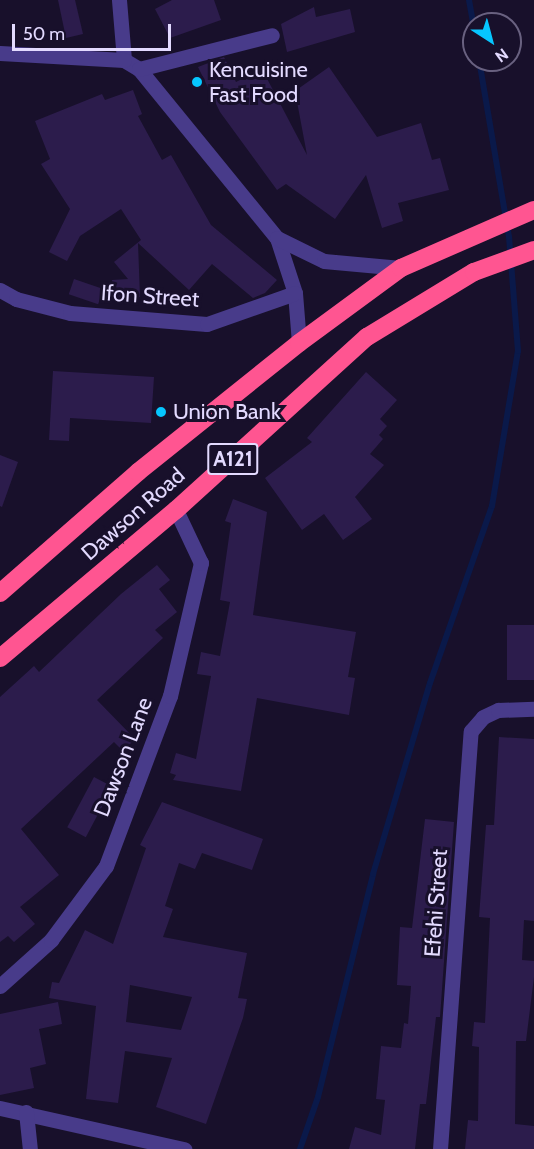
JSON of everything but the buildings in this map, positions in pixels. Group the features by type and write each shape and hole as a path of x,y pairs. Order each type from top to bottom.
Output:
{"highway":[{"name":"Dawson Road","path":"0,593 138,472 299,343 401,268 487,227 532,210"},
{"name":"Dawson Road","path":"0,658 176,510 367,337 474,272 534,250"}],"street":[{"path":"119,0 124,60"},
{"path":"140,69 272,35"},
{"path":"0,53 124,60 140,69 277,238 295,293 299,343"},
{"path":"277,238 324,261 401,268"},
{"name":"Ifon Street","path":"0,290 16,299 70,313 207,324 295,293"},
{"name":"Dawson Lane","path":"0,986 51,940 106,866 170,696 201,563 176,510"},
{"name":"Efehi Street","path":"440,1149 471,731 483,717 498,710 534,709"},
{"path":"0,1108 184,1149"},
{"path":"26,1112 30,1149"}],"waterway":[{"path":"469,0 471,12"},
{"path":"300,1149 318,1097 373,874 430,683 492,506 518,351 509,237 481,72"}],"place":[{"name":"Kencuisine Fast Food","path":"197,82"},
{"name":"Union Bank","path":"161,412"}]}
